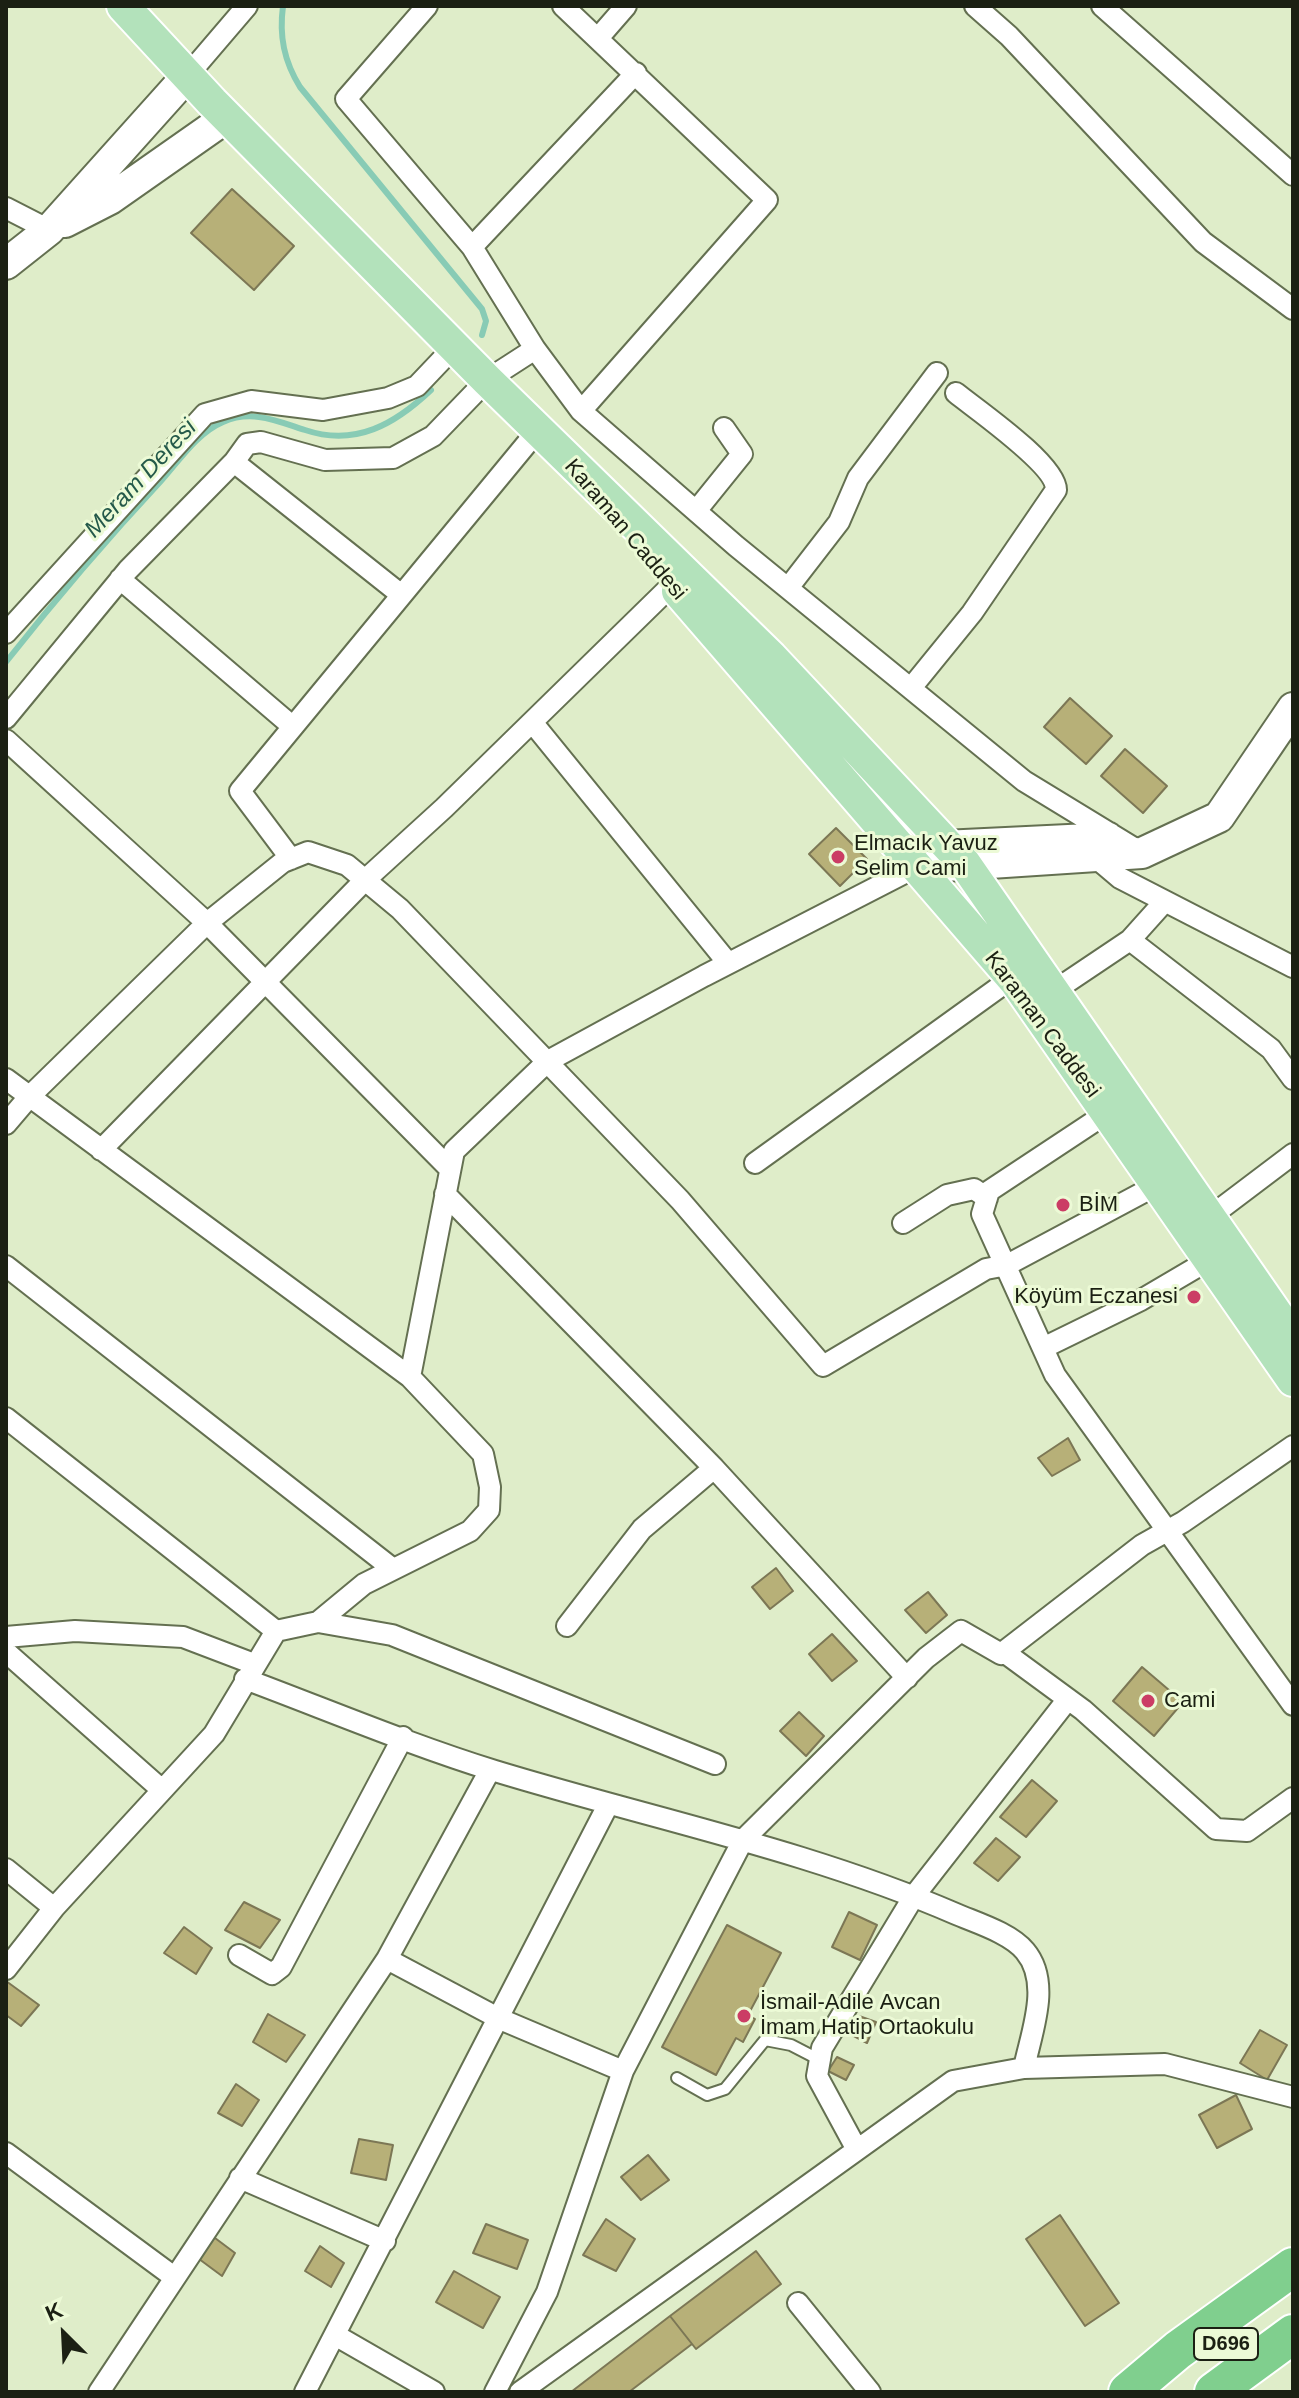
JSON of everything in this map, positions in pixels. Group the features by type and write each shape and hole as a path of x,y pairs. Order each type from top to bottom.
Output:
{"highway":[{"path":"1128,2392 1178,2350 1293,2267"},
{"name":"D696","path":"1158,2392 1293,2295"},
{"name":"D696","path":"1214,2392 1293,2334"},
{"path":"1252,2392 1293,2362"}],"main road":[{"name":"Karaman Caddesi","path":"123,6 227,117 487,380 771,657 965,864 1293,1338"},
{"name":"Karaman Caddesi","path":"542,433 1012,978 1293,1380"}],"street":[{"path":"6,264 49,230 247,6"},
{"path":"427,6 346,99 472,247 535,349 581,411 788,588 1102,844 1120,878 1293,967"},
{"path":"563,6 767,200 581,411"},
{"path":"599,37 626,6"},
{"path":"975,6 1009,36 1203,242 1293,309"},
{"path":"1102,6 1293,175"},
{"path":"472,247 636,73"},
{"path":"49,230 110,199 227,117"},
{"path":"6,208 49,230"},
{"path":"8,627 205,414 220,407 251,401 323,410 388,398 417,386 455,346"},
{"path":"6,718 120,579 234,462 247,444 261,442 325,460 393,458 433,436 487,380 535,349"},
{"path":"788,588 839,522 858,478 937,373"},
{"path":"911,688 972,613 1053,499 1057,485 1011,436 956,393"},
{"path":"696,511 742,454 724,428"},
{"path":"291,859 240,791 399,593 542,433"},
{"path":"234,462 399,593"},
{"path":"120,579 292,726"},
{"path":"101,1150 365,880 672,585"},
{"path":"943,841 1102,844 1142,853 1219,817 1293,708"},
{"path":"532,722 728,963"},
{"path":"6,740 207,923 450,1169"},
{"path":"410,1377 454,1151 548,1061 728,963 914,868 965,864 1102,844"},
{"path":"6,1124 29,1097 207,923 291,859 308,852 347,865 400,909 680,1200 823,1366 986,1269 1007,1265 1157,1185"},
{"path":"1054,991 1130,940 1165,901"},
{"path":"1130,940 1271,1049 1293,1079"},
{"path":"755,1163 1012,978"},
{"path":"6,1079 410,1377 483,1454 490,1487 489,1510 470,1531 364,1584 318,1622"},
{"path":"1107,1113 989,1191 982,1214 1055,1375 1293,1705"},
{"path":"1211,1216 1293,1154"},
{"path":"903,1223 958,1191 974,1189 987,1198"},
{"path":"445,1194 714,1468 907,1678"},
{"path":"1043,1348 1141,1300 1209,1260"},
{"path":"6,1266 393,1569"},
{"path":"6,1418 276,1631"},
{"path":"495,2392 547,2292 623,2071 743,1840 926,1658 961,1631 1001,1654 1142,1545 1293,1446"},
{"path":"567,1626 642,1529 714,1468"},
{"path":"6,1969 54,1908 214,1734 276,1631 318,1622 392,1635 715,1764"},
{"path":"6,1637 75,1631 183,1637 250,1672 490,1770 743,1840 914,1896 993,1930 1025,1952 1040,1988 1024,2068"},
{"path":"6,1652 162,1790"},
{"path":"1004,1652 1068,1699 1216,1829 1247,1831 1293,1798"},
{"path":"856,2148 817,2076 822,2048 914,1896 1068,1699"},
{"path":"239,1955 272,1974 281,1967 403,1737"},
{"path":"99,2392 387,1959 490,1770"},
{"path":"305,2392 608,1805"},
{"path":"6,1869 54,1908"},
{"path":"387,1959 500,2019 623,2071"},
{"path":"520,2392 953,2081 1024,2068 1165,2064 1293,2097"},
{"path":"6,2153 174,2277"},
{"path":"240,2178 385,2241"},
{"path":"798,2303 870,2392"},
{"path":"335,2335 434,2392"}],"lane":[{"path":"677,2078 707,2095 725,2089 765,2040 791,2045 820,2060"}],"building":[{"path":"232,189 294,246 254,290 191,233"},
{"path":"1070,698 1112,736 1086,764 1044,727"},
{"path":"1125,749 1167,786 1143,813 1101,776"},
{"name":"Elmacık Yavuz Selim Cami","path":"836,828 867,859 840,886 809,854"},
{"path":"1068,1438 1080,1460 1052,1476 1038,1458"},
{"path":"776,1568 793,1591 770,1609 752,1587"},
{"path":"928,1592 947,1615 926,1633 905,1610"},
{"path":"832,1634 857,1661 832,1681 809,1654"},
{"name":"Cami","path":"1142,1667 1183,1702 1154,1736 1113,1701"},
{"path":"799,1712 824,1736 806,1756 780,1731"},
{"path":"1032,1780 1057,1801 1026,1837 1000,1817"},
{"path":"996,1838 1020,1857 998,1881 974,1863"},
{"path":"244,1902 280,1920 260,1948 225,1930"},
{"path":"849,1912 877,1925 860,1960 832,1947"},
{"path":"727,1925 781,1953 748,2015 755,2019 743,2042 736,2038 716,2075 662,2047"},
{"path":"184,1927 212,1948 196,1974 164,1953"},
{"path":"6,1981 39,2005 21,2026 6,2015"},
{"path":"268,2014 305,2035 286,2062 253,2042"},
{"path":"859,2016 876,2022 867,2043 850,2034"},
{"path":"1260,2030 1287,2045 1267,2080 1240,2063"},
{"path":"837,2057 854,2065 846,2080 828,2071"},
{"path":"236,2084 259,2100 242,2126 218,2113"},
{"path":"1236,2095 1252,2129 1217,2148 1199,2115"},
{"path":"359,2139 393,2145 386,2180 351,2173"},
{"path":"648,2155 669,2180 641,2200 621,2177"},
{"path":"1060,2215 1119,2303 1085,2326 1026,2239"},
{"path":"606,2219 635,2239 616,2271 583,2255"},
{"path":"486,2224 528,2240 517,2269 473,2253"},
{"path":"211,2235 235,2253 222,2276 195,2256"},
{"path":"320,2246 344,2263 331,2287 305,2271"},
{"path":"756,2251 781,2284 696,2349 670,2316"},
{"path":"454,2271 500,2297 483,2328 436,2302"},
{"path":"670,2316 692,2344 629,2392 571,2392"}],"waterway":[{"name":"Meram Deresi","path":"283,6 284,48 300,87 482,309 486,321 482,335"},
{"name":"Meram Deresi","path":"6,662 189,448 214,427 234,418 254,416 324,435 358,434 389,422 431,390"}],"place":[{"name":"Elmacık Yavuz Selim Cami","path":"838,857"},
{"name":"BİM","path":"1063,1205"},
{"name":"Köyüm Eczanesi","path":"1194,1297"},
{"name":"Cami","path":"1148,1701"},
{"name":"İsmail-Adile Avcan İmam Hatip Ortaokulu","path":"744,2016"}]}
